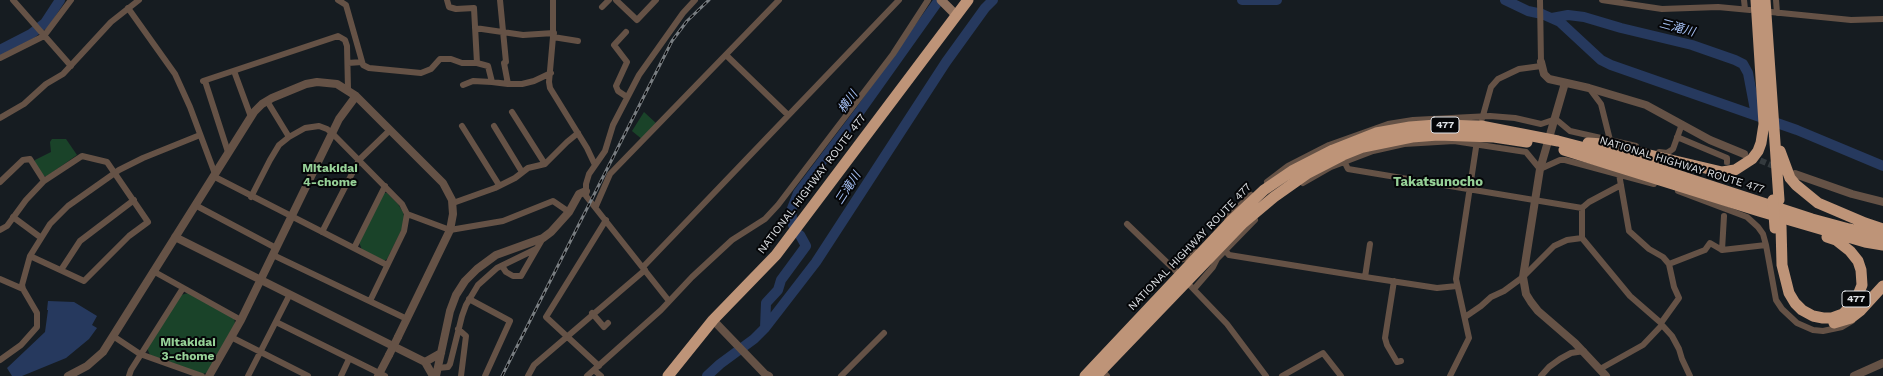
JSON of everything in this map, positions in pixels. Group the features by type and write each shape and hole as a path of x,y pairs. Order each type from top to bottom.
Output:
{"highway":[{"name":"NATIONAL HIGHWAY ROUTE 477","path":"668,376 713,320 776,255 968,0"},
{"name":"477","path":"1756,0 1765,48 1775,129 1771,145 1776,200 1778,227 1782,265 1789,293 1795,303 1813,316 1832,318 1842,314 1856,300 1862,285 1861,270 1858,261 1850,250 1836,240 1769,218 1759,211"},
{"name":"477","path":"1765,0 1763,92 1764,124 1771,145 1790,178 1796,185 1818,203 1864,224 1883,229"},
{"name":"NATIONAL HIGHWAY ROUTE 477","path":"1187,282 1231,221 1264,190 1292,171 1333,150 1376,133 1410,127 1436,125 1550,142 1631,160 1820,221 1883,236"},
{"name":"NATIONAL HIGHWAY ROUTE 477","path":"1085,376 1100,372 1187,282 1223,248 1243,223 1274,196 1308,173 1362,147 1412,137 1479,131"},
{"name":"NATIONAL HIGHWAY ROUTE 477","path":"1550,142 1563,150 1759,211 1865,242 1883,245"},
{"name":"477","path":"1550,142 1603,144 1722,172 1735,170 1744,166 1758,151 1771,145"},
{"name":"477","path":"1778,227 1780,287 1787,305 1800,316 1823,324 1833,324 1851,318 1860,311 1883,286"}],"main road":[{"path":"944,3 956,15"}],"street":[{"path":"13,0 71,66"},
{"path":"0,58 44,36 71,0"},
{"path":"0,118 24,104 46,84 61,76 111,22 138,0"},
{"path":"338,0 346,5 363,65 369,68 421,73 431,69 440,59 451,59 488,66 492,82"},
{"path":"447,0 449,7 456,9 474,8"},
{"path":"473,0 478,63"},
{"path":"500,0 506,60 504,63 508,84"},
{"path":"553,0 554,35 549,82 551,91 578,133 595,165"},
{"path":"602,7 609,0"},
{"path":"616,0 637,20 656,0"},
{"path":"669,302 596,206 586,196 586,191 589,174 595,165 600,161 605,151 613,125 627,97 654,52 682,13 695,0"},
{"path":"596,206 610,174 779,0"},
{"path":"528,376 534,365 644,268 899,0"},
{"path":"587,376 669,302 692,277 732,240 765,219 778,205 893,54 928,0"},
{"path":"1540,0 1541,64 1544,74 1549,79 1589,88 1646,105 1710,140 1744,154"},
{"path":"1602,0 1662,9 1718,7 1747,10 1744,0"},
{"path":"1646,6 1651,0"},
{"path":"1776,0 1774,13 1851,20 1883,19"},
{"path":"128,8 175,74 182,88 214,175 251,197 387,265"},
{"path":"475,28 523,35 554,35 578,41"},
{"path":"626,32 614,45 627,62 616,86 618,91 627,97"},
{"path":"228,152 204,81 334,36 341,37 346,42 348,89"},
{"path":"726,55 788,115"},
{"path":"348,63 362,62"},
{"path":"1450,376 1469,338 1465,317 1456,286 1457,270 1479,131 1491,87 1498,79 1518,69 1541,64"},
{"path":"234,71 250,117"},
{"path":"463,85 473,81 522,84 534,81 551,73"},
{"path":"68,376 80,374 103,352 250,117 267,101 306,84 331,82 348,89 356,96 442,183 449,192 453,203 453,214 450,230 398,336 381,375 276,322"},
{"path":"1565,83 1553,120 1550,142 1540,169 1523,277 1526,294 1538,311 1584,351 1606,376"},
{"path":"1589,88 1601,104 1604,111 1610,140"},
{"path":"209,376 241,320 332,133 346,109 356,96"},
{"path":"267,101 289,136"},
{"path":"512,112 545,164"},
{"path":"1171,266 1179,260 1190,257 1237,207 1288,166 1328,145 1388,124 1437,117 1459,118 1479,131 1526,152 1540,169"},
{"path":"1456,286 1437,288 1229,255 1223,248 1291,191 1313,177 1344,161 1373,151 1404,144 1454,141 1515,118 1541,124 1553,120 1558,121 1570,131 1667,153 1673,149 1682,124"},
{"path":"462,126 499,185"},
{"path":"494,126 522,172"},
{"path":"251,197 276,149 289,136 305,128 313,127 327,129 332,133 402,204 407,214 406,226 370,301"},
{"path":"322,232 359,160 390,130"},
{"path":"453,203 499,185 528,168 545,164 578,133"},
{"path":"23,290 24,276 30,256 40,237 65,209 114,173 143,158 200,135"},
{"path":"1677,137 1727,158 1727,162"},
{"path":"0,230 7,226 44,181 82,156 107,162 148,222 129,236 84,281 30,256"},
{"path":"0,182 23,160 30,159 44,181"},
{"path":"1540,169 1560,160 1565,160 1677,190 1747,217 1763,234 1776,300 1788,317 1804,327 1823,331 1842,327 1862,314 1883,291"},
{"path":"1344,161 1348,170 1582,208 1589,202 1621,185"},
{"path":"1600,369 1643,345 1661,324 1679,298 1674,288 1669,264 1663,257 1649,249 1629,231 1619,174"},
{"path":"1795,174 1852,194 1883,202"},
{"path":"354,248 384,186"},
{"path":"437,372 454,300 470,276 496,256 543,238 556,228 580,194 586,191"},
{"path":"61,270 80,241 134,200"},
{"path":"407,214 450,230 503,222 553,201 568,212"},
{"path":"194,205 274,251 407,319"},
{"path":"1582,208 1582,238 1630,296 1672,336 1690,376"},
{"path":"1722,250 1724,216"},
{"path":"13,217 40,237"},
{"path":"601,376 597,368 567,335 546,316 606,220"},
{"path":"1127,224 1187,282 1238,338 1266,376"},
{"path":"175,237 425,362 433,376"},
{"path":"502,266 506,272 519,276 543,238"},
{"path":"1465,317 1491,297 1504,291 1523,277 1554,246 1567,240 1582,238"},
{"path":"1669,264 1705,250 1710,243 1722,250 1766,245"},
{"path":"1365,276 1370,244"},
{"path":"437,372 449,366 458,329 469,299 478,285 488,275 502,266 536,249"},
{"path":"153,271 241,320"},
{"path":"0,280 23,290 37,313 37,327 21,345 0,360"},
{"path":"1394,281 1385,338 1387,345 1397,362 1402,361"},
{"path":"129,376 140,354 183,288"},
{"path":"248,376 290,294"},
{"path":"469,299 510,321 484,376"},
{"path":"592,314 604,327 608,323"},
{"path":"713,320 767,375"},
{"path":"458,329 466,336 461,376"},
{"path":"841,376 884,333"},
{"path":"113,336 140,354 202,376"},
{"path":"231,337 308,376"},
{"path":"1541,376 1548,367 1570,353 1584,351"},
{"path":"425,362 441,353"},
{"path":"1282,376 1323,353 1341,376"},
{"path":"341,376 350,359"},
{"path":"1854,376 1883,363"}],"green space":[{"path":"644,112 657,124 643,140 632,131"},
{"path":"52,139 66,139 77,155 47,176 44,176 34,164 35,160 51,152 50,142"},
{"path":"383,193 387,193 398,204 404,217 403,227 387,259 384,261 362,250 359,242"},
{"path":"188,293 234,318 235,323 208,372 203,374 150,355 147,348 181,295"}],"water":[{"path":"48,301 74,302 97,316 92,325 97,328 89,339 66,358 22,376 12,376 7,368 45,332"}],"waterway":[{"path":"0,50 31,34 45,23 60,0"},
{"name":"横川","path":"793,225 791,211 798,193 860,111 939,0"},
{"name":"三滝川","path":"707,376 720,364 754,339 765,328 816,262 946,62 985,8 993,0"},
{"name":"三滝川","path":"1242,0 1277,0"},
{"name":"三滝川","path":"1505,0 1528,11 1542,14 1560,22 1601,60 1611,65 1797,130 1883,166"},
{"name":"三滝川","path":"1552,18 1568,15 1584,17 1621,28 1692,45 1735,60 1743,64 1748,73 1756,115"},
{"name":"横川","path":"765,328 766,303 778,290 781,280 806,246 800,235"}],"tunnel":[{"path":"1752,157 1778,168"},
{"path":"1725,192 1727,162"}],"railway":[{"path":"502,376 672,41 687,21 709,0"}],"district":[{"name":"Mitakidai 4-chome","path":"330,175"},
{"name":"Takatsunocho","path":"1438,182"},
{"name":"Mitakidai 3-chome","path":"188,349"}]}
